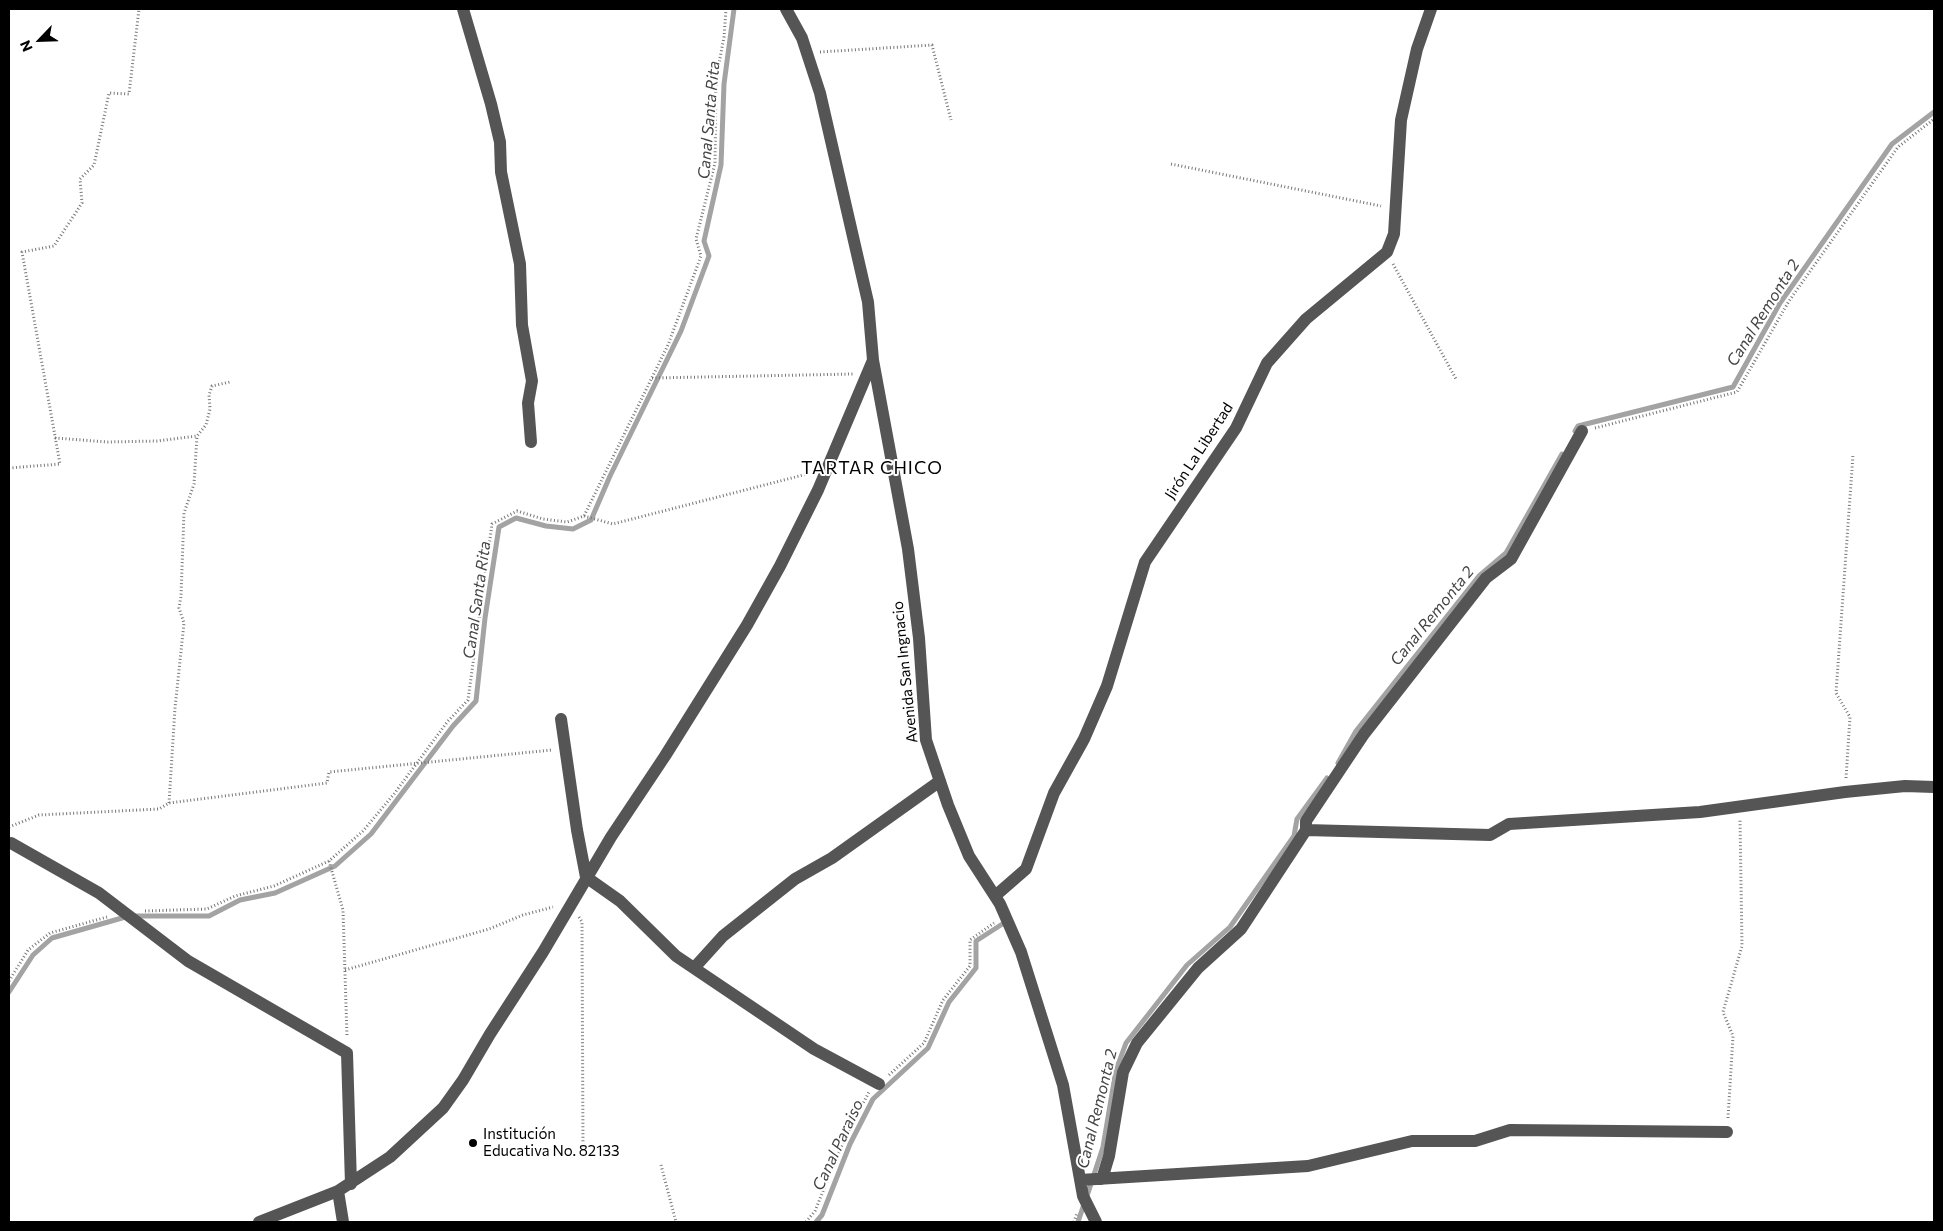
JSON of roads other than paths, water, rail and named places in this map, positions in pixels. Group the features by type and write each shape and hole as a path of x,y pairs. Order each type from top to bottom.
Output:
{"street":[{"path":"463,9 498,132 501,172 520,264 522,325 532,381 528,404 532,442"},
{"name":"Avenida San Ingnacio","path":"786,9 802,38 824,112 868,302 873,360 908,549 919,638 926,740 969,856 995,896 1021,952 1063,1086 1083,1196 1096,1222"},
{"name":"Jirón La Libertad","path":"995,896 1026,868 1054,793 1084,739 1107,686 1145,562 1236,428 1267,363 1306,319 1387,252 1394,234 1397,209 1401,120 1417,49 1432,9"},
{"path":"259,1222 338,1191 390,1157 443,1108 463,1080 543,952 586,877 665,756 747,624 780,566 826,469 873,360"},
{"path":"1102,1179 1109,1156 1123,1072 1137,1043 1198,968 1241,929 1306,830 1306,821 1364,734 1486,578 1511,559 1582,431"},
{"path":"561,719 577,830 586,877 620,900 676,956 814,1049 879,1084"},
{"path":"694,968 723,936 795,879 832,858 940,781"},
{"path":"1306,830 1490,835 1510,824 1700,812 1845,792 1905,786 1934,787"},
{"path":"10,844 99,893 188,961 347,1053 351,1184"},
{"path":"1080,1180 1308,1166 1412,1141 1475,1141 1510,1130 1727,1132"},
{"path":"338,1191 343,1222"}],"waterway":[{"name":"Canal Santa Rita","path":"9,992 33,955 52,938 129,916 209,916 240,900 275,893 335,866 371,834 453,726 476,701 485,618 499,527 516,518 546,526 573,529 591,520 610,476 681,331 709,256 704,241 721,165 724,84 734,9"},
{"name":"Canal Remonta 2","path":"1575,431 1578,426 1733,387 1780,303 1892,144 1934,112"},
{"name":"Canal Remonta 2","path":"1338,763 1356,731 1479,576 1506,553 1562,454"},
{"name":"Canal Remonta 2","path":"1087,1196 1103,1147 1116,1070 1126,1043 1187,965 1230,927 1294,836 1297,819 1327,778"},
{"name":"Canal Paraiso","path":"816,1222 822,1215 850,1144 873,1099 928,1048 949,1002 976,968 976,941 1007,921"},
{"name":"Canal Remonta 2","path":"1078,1222 1084,1204"}],"place":[{"name":"Institución Educativa No. 82133","path":"473,1143"}],"district":[{"name":"TARTAR CHICO","path":"872,468"}]}
